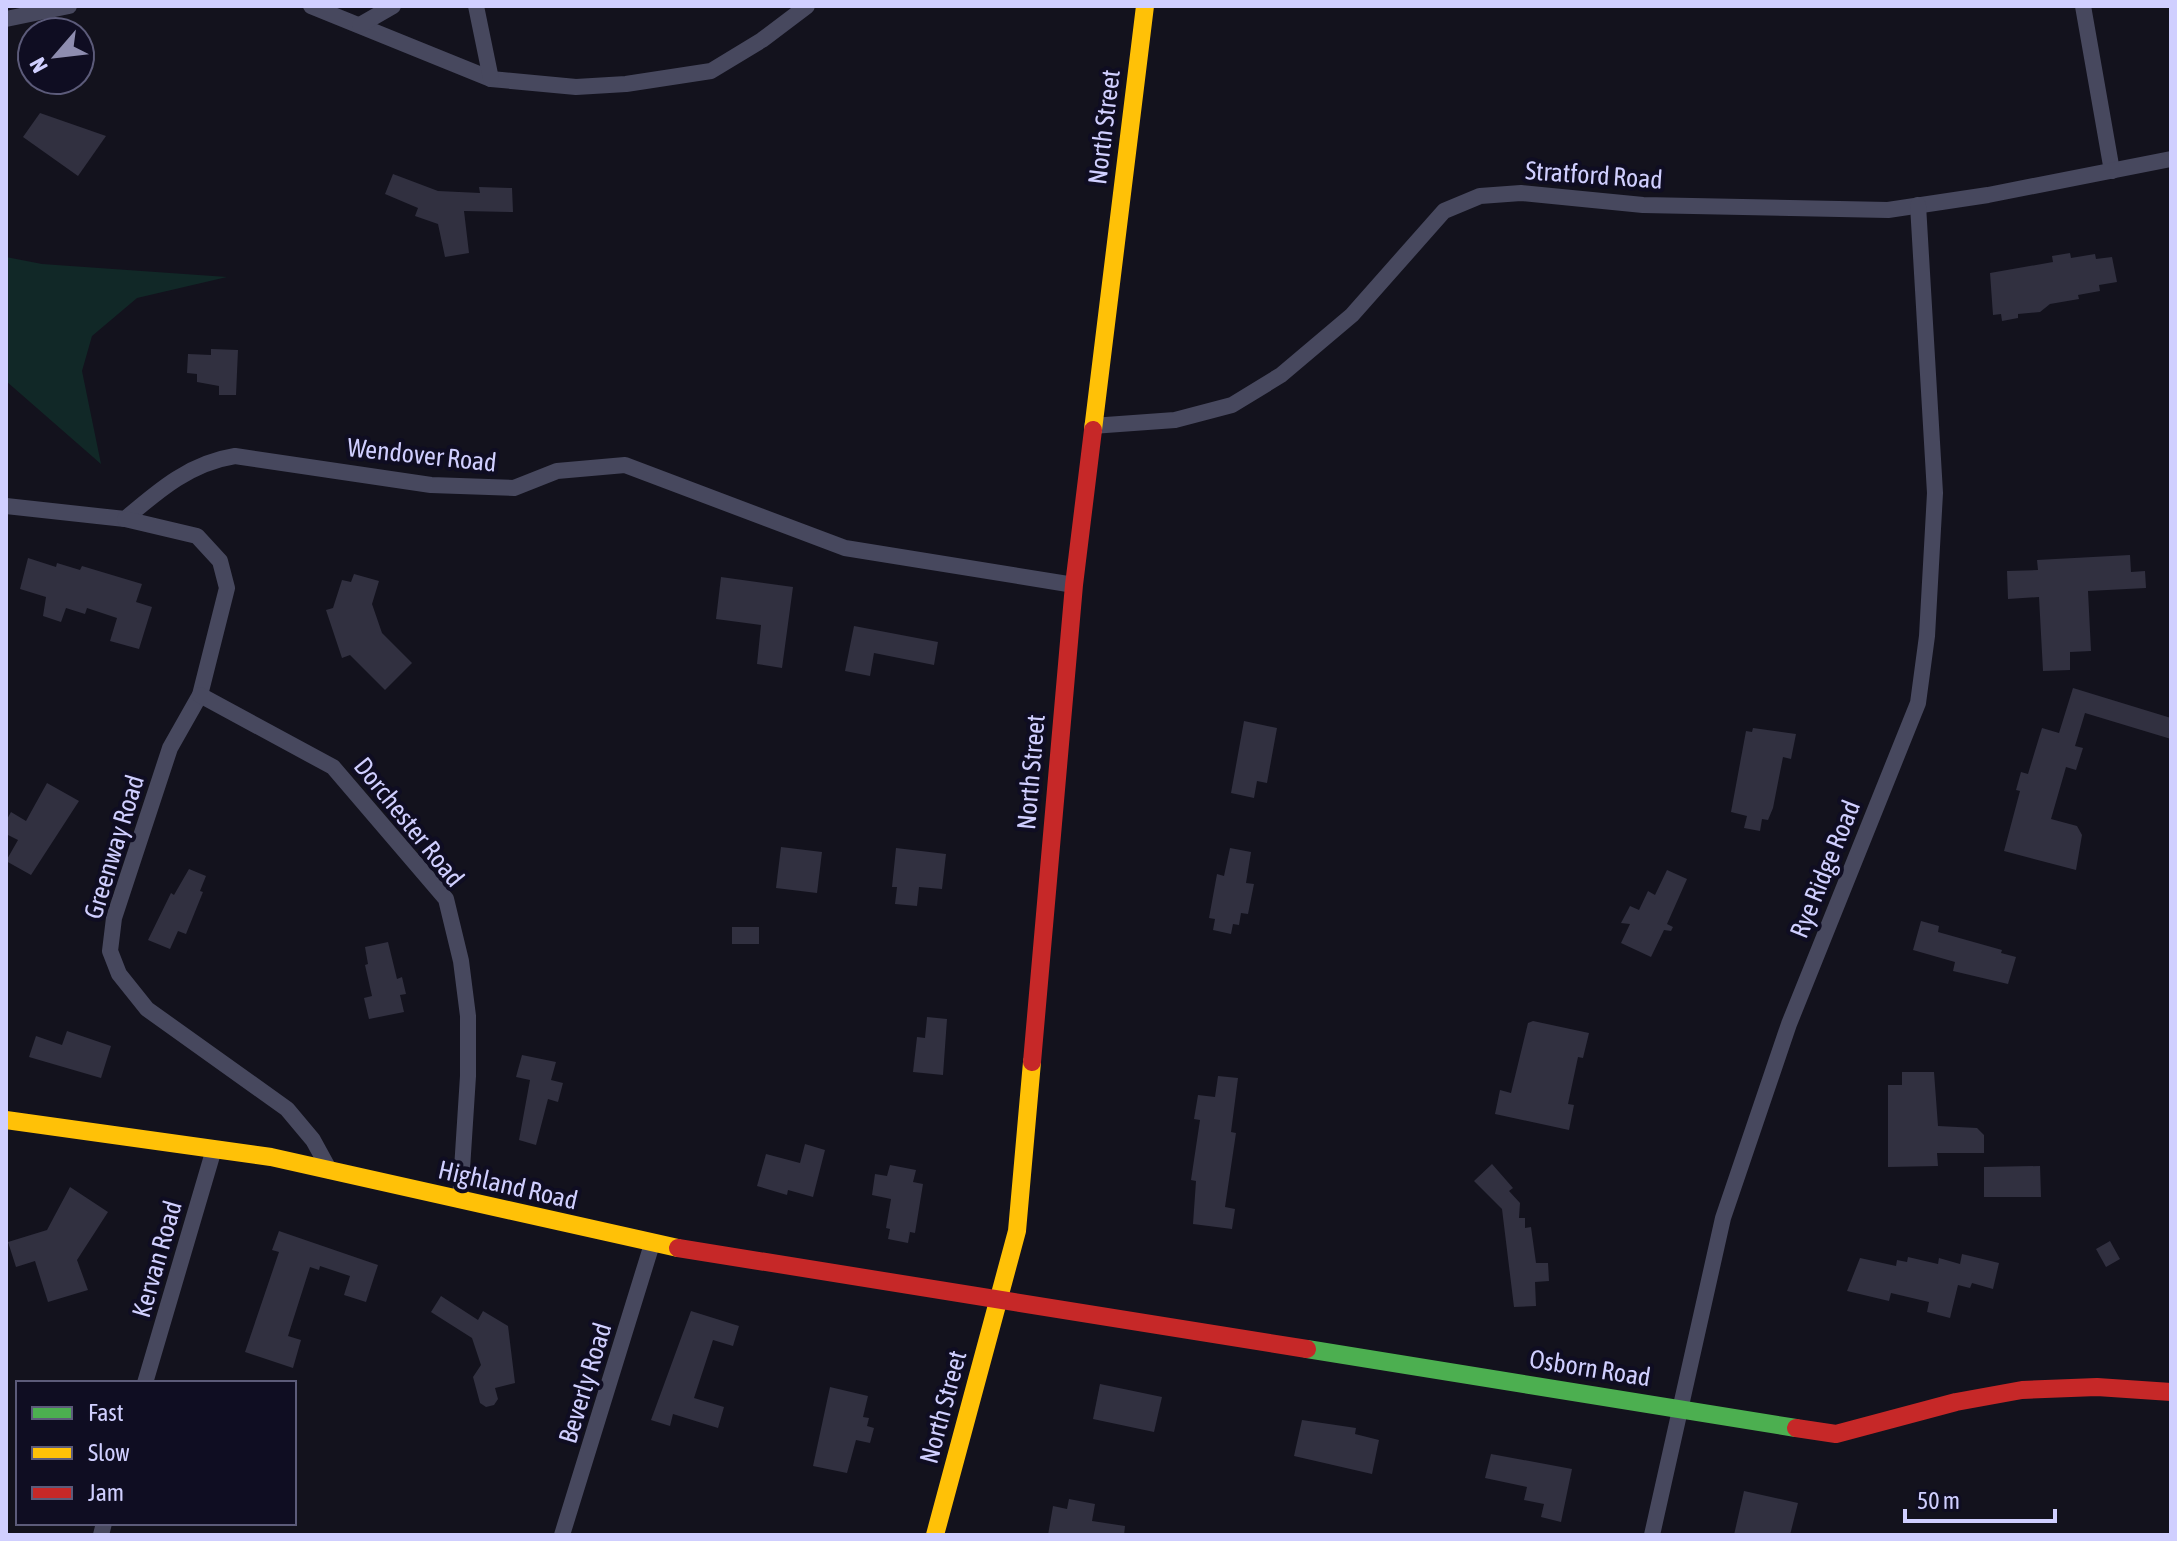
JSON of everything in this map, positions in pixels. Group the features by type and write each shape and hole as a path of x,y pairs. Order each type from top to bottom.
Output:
{"street":[{"path":"6,19 69,6"},
{"path":"311,6 491,79 576,87 626,84 711,71 762,40 807,6"},
{"path":"360,25 393,6"},
{"path":"476,6 491,79"},
{"name":"North Street","path":"935,1535 1017,1231 1074,585 1145,6"},
{"path":"2083,6 2112,171"},
{"name":"Stratford Road","path":"1092,426 1175,420 1232,405 1281,375 1352,315 1444,211 1480,196 1521,193 1643,205 1888,210 2171,159"},
{"name":"Rye Ridge Road","path":"1652,1535 1723,1218 1789,1024 1918,703 1927,636 1935,493 1918,205"},
{"name":"Wendover Road","path":"125,519 164,485 189,470 214,459 235,456 431,485 514,488 557,471 625,465 845,548 1074,585"},
{"path":"6,506 125,519"},
{"name":"Greenway Road","path":"125,519 199,533 220,561 227,588 200,695 170,748 114,918 110,951 119,974 147,1009 287,1109 313,1140 330,1171"},
{"name":"Dorchester Road","path":"200,695 333,767 446,899 461,961 468,1016 468,1076 460,1200"},
{"name":"Highland Road","path":"6,1120 214,1149 330,1171 652,1244 999,1298"},
{"name":"Kervan Road","path":"146,1381 214,1149"},
{"name":"Beverly Road","path":"562,1535 652,1244"},
{"name":"Osborn Road","path":"999,1298 1836,1434 1973,1398 2033,1390 2134,1388 2171,1392"}],"green space":[{"path":"6,257 42,264 227,277 137,298 92,336 82,371 101,464 6,381"}],"building":[{"path":"40,113 106,136 78,176 23,137"},
{"path":"393,174 438,191 480,193 479,187 512,188 513,212 464,211 469,253 445,257 438,224 415,216 418,208 385,194"},
{"path":"2070,253 2071,258 2095,254 2096,259 2112,257 2117,282 2099,285 2100,291 2078,295 2079,299 2050,304 2040,312 2018,314 2018,318 2002,321 2001,314 1993,315 1990,273 2053,262 2052,256"},
{"path":"211,349 238,350 236,395 219,395 219,386 197,382 197,374 187,373 188,354 211,355"},
{"path":"2130,555 2131,572 2145,571 2146,588 2088,591 2091,651 2070,652 2070,670 2043,671 2039,597 2008,599 2007,571 2038,570 2037,560"},
{"path":"28,558 56,567 57,563 80,570 82,566 142,584 136,602 152,607 139,649 110,641 117,618 87,608 85,614 66,608 61,622 43,616 46,597 20,589"},
{"path":"354,574 379,581 372,604 382,633 412,663 385,690 350,655 342,658 326,610 333,608 342,580 351,582"},
{"path":"721,577 793,587 782,668 757,664 761,625 716,619"},
{"path":"854,626 938,642 934,665 874,653 870,676 845,671"},
{"path":"2073,688 2171,718 2171,739 2085,713 2075,746 2083,748 2076,770 2066,767 2051,819 2077,826 2082,835 2076,870 2004,851 2020,791 2016,790 2021,772 2028,774 2042,728 2059,733"},
{"path":"1244,721 1277,728 1267,783 1257,781 1254,798 1231,793"},
{"path":"1753,728 1796,734 1791,759 1783,757 1773,808 1768,820 1762,819 1760,831 1744,828 1747,816 1731,812 1746,731 1752,732"},
{"path":"47,783 79,801 31,875 6,861 18,840 6,834 6,821 11,812 26,821"},
{"path":"781,847 822,852 817,893 776,888"},
{"path":"896,848 946,854 942,889 919,887 917,906 895,904 897,887 892,887"},
{"path":"1230,848 1251,852 1246,883 1254,884 1248,914 1241,913 1239,925 1233,924 1231,934 1213,930 1215,919 1209,918 1217,874 1224,876"},
{"path":"189,869 206,876 200,891 203,892 186,934 178,931 170,949 148,940 171,893 174,895"},
{"path":"1667,870 1687,879 1667,924 1673,927 1671,931 1664,930 1651,957 1621,943 1630,924 1621,923 1630,906 1639,910 1648,891 1655,895"},
{"path":"1921,921 1939,926 1938,932 2016,957 2008,984 1953,971 1955,962 1913,950"},
{"path":"732,927 759,927 759,944 732,944"},
{"path":"388,942 397,979 402,977 406,994 400,995 404,1012 369,1019 364,998 372,996 365,965 368,964 365,947"},
{"path":"927,1017 947,1019 943,1075 913,1072 917,1037 925,1038"},
{"path":"1533,1021 1589,1033 1583,1058 1578,1057 1568,1104 1574,1105 1569,1130 1495,1114 1500,1090 1511,1093 1528,1023"},
{"path":"67,1031 111,1046 101,1078 29,1057 36,1036 62,1045"},
{"path":"522,1055 556,1062 551,1080 563,1083 558,1102 548,1099 536,1145 519,1140 530,1080 516,1077"},
{"path":"1902,1072 1934,1072 1938,1126 1977,1128 1984,1135 1984,1153 1937,1153 1938,1166 1888,1167 1888,1085 1902,1085"},
{"path":"1218,1076 1238,1078 1231,1132 1236,1133 1225,1207 1235,1209 1232,1229 1193,1224 1196,1181 1191,1180 1200,1120 1194,1119 1198,1095 1215,1097"},
{"path":"805,1144 825,1150 813,1197 788,1190 787,1195 757,1186 766,1154 800,1163"},
{"path":"1492,1164 1513,1188 1509,1191 1520,1203 1519,1218 1525,1218 1525,1228 1531,1227 1536,1263 1548,1263 1549,1281 1535,1282 1536,1306 1514,1307 1502,1209 1474,1181"},
{"path":"890,1165 916,1170 913,1182 923,1184 915,1233 910,1232 908,1243 888,1239 890,1229 886,1228 891,1199 872,1195 875,1174 887,1176"},
{"path":"2040,1166 2041,1197 1984,1197 1984,1167"},
{"path":"70,1187 108,1212 77,1260 88,1290 48,1302 35,1261 16,1267 8,1242 47,1230"},
{"path":"279,1231 378,1265 366,1302 344,1295 350,1276 320,1266 319,1270 310,1267 288,1336 301,1340 293,1368 245,1352 279,1252 272,1250"},
{"path":"2110,1241 2120,1259 2106,1267 2096,1249"},
{"path":"1962,1254 1999,1263 1993,1289 1972,1283 1970,1288 1958,1285 1950,1318 1927,1312 1929,1302 1891,1293 1889,1301 1847,1291 1860,1258 1896,1266 1897,1260 1907,1262 1908,1257 1938,1264 1939,1258 1960,1264"},
{"path":"441,1296 478,1320 483,1311 508,1326 515,1383 495,1388 498,1399 494,1405 486,1407 480,1403 473,1377 481,1365 472,1338 431,1312"},
{"path":"691,1311 739,1326 733,1346 713,1340 694,1398 724,1407 718,1428 673,1414 670,1426 651,1420"},
{"path":"1100,1384 1162,1397 1154,1432 1093,1419"},
{"path":"830,1387 868,1396 863,1417 869,1418 867,1426 874,1428 870,1443 856,1440 847,1473 813,1466"},
{"path":"1302,1420 1356,1428 1355,1434 1379,1440 1372,1474 1294,1456"},
{"path":"1491,1454 1572,1469 1561,1522 1541,1517 1544,1504 1524,1500 1527,1487 1485,1478"},
{"path":"1744,1491 1798,1503 1790,1535 1734,1535"},
{"path":"1069,1499 1095,1504 1092,1521 1125,1526 1124,1535 1048,1535 1053,1506 1067,1509"}],"traffic: fast":[{"path":"1307,1349 1796,1428"}],"traffic: slow":[{"path":"1093,430 1145,6"},
{"path":"935,1535 1017,1231 1032,1062"},
{"path":"6,1120 271,1157 678,1248"}],"traffic: jam":[{"path":"1032,1062 1074,585 1093,430"},
{"path":"678,1248 1307,1349"},
{"path":"1796,1428 1836,1434 1956,1402 2022,1390 2097,1387 2171,1392"}]}
